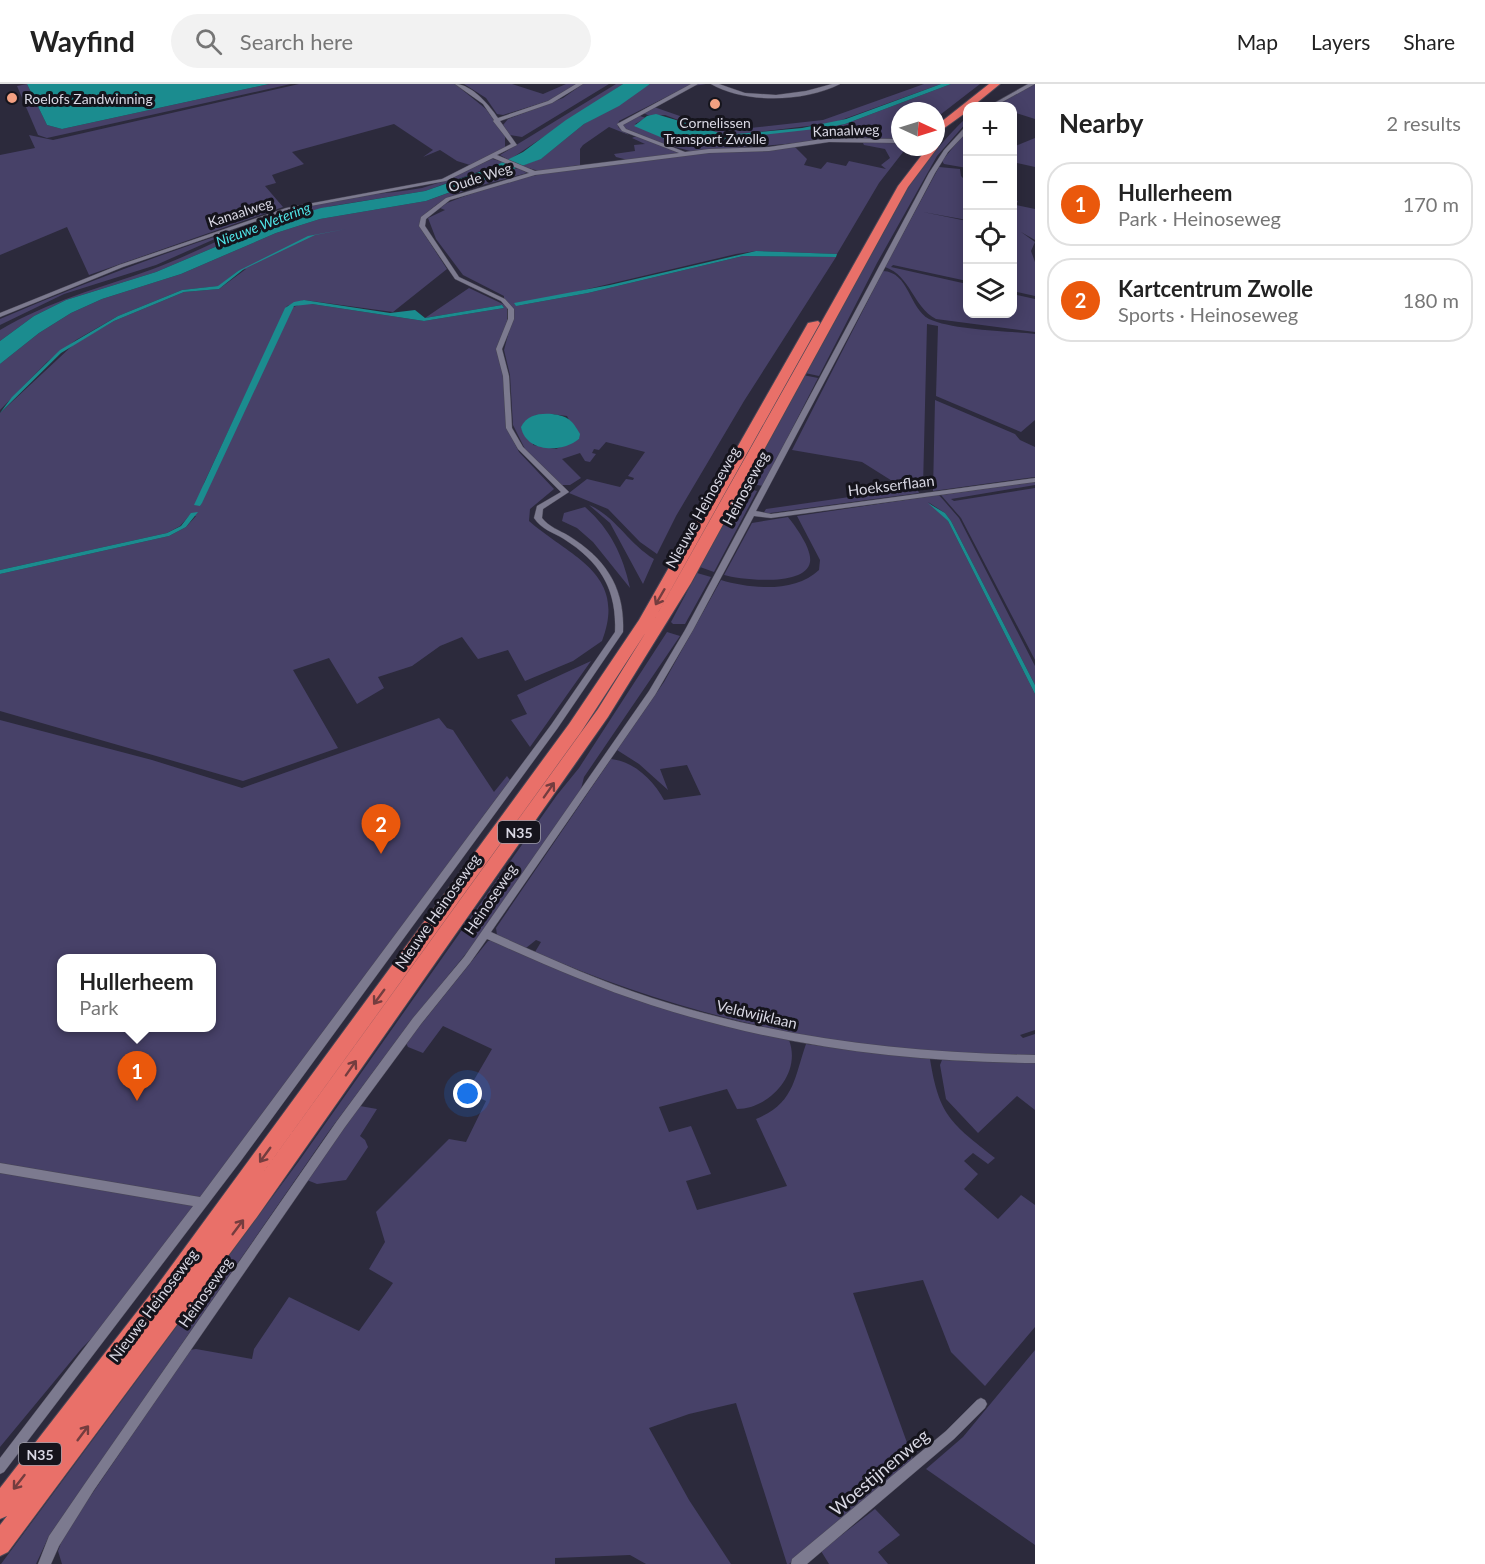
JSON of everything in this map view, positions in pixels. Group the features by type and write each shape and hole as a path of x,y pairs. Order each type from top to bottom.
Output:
{"highway":[{"path":"945,124 994,84"},
{"path":"982,102 1005,86"},
{"path":"945,135 963,118"},
{"name":"Nieuwe Heinoseweg","path":"0,1507 181,1270 575,728 646,621 890,189 914,156"},
{"name":"Nieuwe Heinoseweg","path":"0,1544 250,1210 603,713 684,583 903,186 926,156"}],"street":[{"path":"458,84 485,103 496,121 550,102 580,84"},
{"name":"Kanaalweg","path":"686,154 624,130 620,124 695,84"},
{"path":"714,84 760,98 808,94 837,84"},
{"path":"999,102 1032,84"},
{"name":"Kanaalweg","path":"0,315 121,266 288,209 318,201 435,183 497,157 511,146 496,121"},
{"name":"Heinoseweg","path":"44,1564 54,1541 90,1486 341,1124 486,934 652,693 689,630 932,173 946,151 963,132"},
{"name":"Kanaalweg","path":"531,171 686,154 769,149 830,140 891,141"},
{"path":"497,157 531,171"},
{"name":"Oude Weg","path":"203,1203 554,727 619,632 618,597 610,578 583,549 544,526 538,518 540,508 565,492 520,448 509,428 506,376 500,349 512,316 510,306 504,300 457,278 424,231 422,224 426,215 444,201 531,171"},
{"name":"Hoekserflaan","path":"751,513 771,516 1035,480"},
{"name":"Veldwijklaan","path":"486,934 623,992 766,1033 837,1046 904,1054 1035,1059"},
{"path":"0,1167 203,1203 0,1468"},
{"name":"Woestijnenweg","path":"797,1564 950,1435 981,1404"}],"shaded area":[{"path":"27,84 47,125 62,129 269,84 291,84 47,138 38,135 17,86"},
{"path":"27,84 269,84 62,129 47,125"},
{"path":"299,84 455,84 486,109 505,136 505,148 470,165 457,161 440,150 423,157 433,150 394,124 292,152 304,164 272,175 276,183 265,186 283,207 89,275 67,227 0,255 0,155 35,148 29,135 53,140"},
{"path":"464,84 512,84 543,94 566,84 577,84 551,100 503,115 497,114 486,98"},
{"path":"583,84 609,84 522,137 510,135 503,125 508,119 563,98"},
{"path":"616,84 623,84 509,160 500,155"},
{"path":"623,84 650,84 619,106 584,124 541,159 426,201 320,219 276,233 181,274 102,299 71,313 39,333 0,364 0,341 34,316 66,300 156,272 274,222 321,208 425,191 491,168 523,152 566,120"},
{"path":"650,84 692,84 619,121 618,127 629,135 609,127 583,145 580,149 580,165 539,171 521,166 542,158 584,124"},
{"path":"924,84 941,84 833,123 732,135 713,133 665,115 650,116 641,112 693,86 654,107 723,131 823,120"},
{"path":"941,84 951,84 903,102 892,102"},
{"path":"951,84 980,84 945,111 945,102 903,102"},
{"path":"1035,84 1035,119 1017,113 1017,102 1001,102"},
{"path":"891,102 891,107 845,124 689,143 665,139 634,126 647,116 656,114 726,135 802,128 846,119"},
{"path":"891,107 891,140 855,138 694,152 664,144 626,129 622,124 637,115 646,118 635,124 676,142 726,139 845,124"},
{"path":"963,121 963,127 945,147 945,141"},
{"path":"963,135 963,167 944,164 942,161"},
{"path":"640,137 679,153 628,160 616,157 614,154 635,151 634,145 645,144 632,138"},
{"path":"1035,138 1035,167 1017,163 1017,145"},
{"path":"862,141 891,142 891,156 900,156 879,183 837,254 756,251 736,254 516,306 588,293 743,256 836,257 744,401 676,516 657,554 640,542 608,509 569,493 587,479 620,487 626,479 633,480 634,478 628,476 645,452 606,442 599,450 594,449 592,453 596,454 590,462 585,461 580,453 562,459 581,478 570,485 562,485 525,449 513,425 510,375 504,350 514,312 504,300 504,296 463,275 436,239 428,218 445,210 440,208 447,203 487,188 573,168 618,161 794,146 807,159 804,165 821,169 827,162 846,166 849,161 886,169 881,165 890,158 885,149 864,145","holes":["535,415 567,416 579,439 556,449 533,445"]},
{"path":"932,156 937,156 877,263 819,376 805,373 877,238 918,173"},
{"path":"492,159 505,162 425,191 332,206 274,222 156,272 66,300 34,316 0,341 0,330 37,311 75,296 153,269 285,212 334,200 422,188"},
{"path":"939,167 960,169 963,178 963,219 923,212 963,220 963,280 893,265 891,267 963,283 963,318 1017,318 1017,295 1035,299 1035,332 936,319 922,307 901,277 885,267"},
{"path":"518,168 527,173 469,189 429,210 420,221 421,229 447,269 393,312 304,300 287,306 204,483 200,506 291,308 301,304 312,304 424,321 504,308 502,305 425,318 469,288 507,306 507,321 497,350 504,376 506,426 519,452 554,489 530,509 529,521 591,569 601,583 607,599 608,618 602,641 573,661 525,681 508,650 478,659 462,637 440,646 412,666 378,677 384,688 357,704 329,658 293,670 338,748 243,781 0,711 0,574 169,536 186,527 196,516 189,516 180,526 167,533 0,570 0,413 73,345 114,321 184,292 219,289 246,269 238,271 219,286 182,290 118,316 76,340 47,362 0,410 0,364 39,333 71,313 102,299 181,274 276,233 320,219 426,201"},
{"path":"1017,205 1035,209 1035,240 1021,232 1035,242 1031,251 1035,262 1035,296 1017,292"},
{"path":"346,229 315,235 244,269 219,289 184,292 114,321 61,353 0,413 12,397 60,350 118,316 182,290 218,286 238,271 308,236"},
{"path":"235,230 156,265 64,294 0,325 0,319 58,295"},
{"path":"756,251 837,254 836,257 743,256 588,293 516,306 514,303 610,285"},
{"path":"883,271 898,277 922,314 929,319 951,326 1035,334 1035,420 1021,432 936,396 938,326 927,324 923,487 917,488 919,493 763,514 766,509 905,489 862,462 792,450"},
{"path":"304,300 390,313 415,310 425,318 502,305 504,308 424,321 312,304 294,306 202,503 200,506 194,505 285,308 294,302"},
{"path":"803,375 818,378 763,486 745,483"},
{"path":"935,400 1015,434 1020,440 1035,447 1035,477 933,491"},
{"path":"552,414 562,416 572,422 580,434 579,439 563,447 546,448 537,446 524,436 521,427 527,420 534,416"},
{"path":"1035,482 1035,485 951,499 954,501 1035,488 1035,660 961,518 941,495"},
{"path":"743,487 757,491 714,572 700,567"},
{"path":"939,495 959,518 1035,666 1035,685 951,521 945,513 928,502 948,521 1035,694 1035,1030 1020,1035 1023,1038 1035,1034 1035,1056 970,1055 906,1050 843,1042 780,1030 656,998 535,952 541,942 536,940 526,948 497,935 496,928 611,759 628,764 642,773 655,786 664,800 701,795 687,765 660,769 668,790 639,764 617,750 664,682 721,580 759,587 785,586 798,583 819,570 820,560 797,516"},
{"path":"928,503 945,513 951,521 1035,685 1035,694 948,521"},
{"path":"589,505 606,516 654,559 643,584 610,523"},
{"path":"585,507 602,524 614,543 624,565 630,588 593,542 577,528 562,521 564,513"},
{"path":"198,512 186,527 169,536 0,574 0,570 167,533 181,526 191,513"},
{"path":"788,517 809,551 810,562 806,570 797,575 772,580 744,579 724,575 752,523"},
{"path":"697,573 711,577 685,624 673,624 671,622"},
{"path":"667,632 680,636 584,777 581,789 473,945 408,1025 327,1134 49,1536 36,1564 1,1564 299,1161 557,795 579,768"},
{"path":"591,661 530,747 511,720 527,714 517,695"},
{"path":"439,718 447,728 453,730 494,792 507,776 510,780 219,1174 101,1329 82,1348 0,1447 0,720 152,760 242,788"},
{"path":"488,941 693,1017 789,1040 792,1053 787,1077 771,1096 760,1103 737,1109 727,1089 659,1107 669,1132 691,1126 711,1174 686,1181 697,1210 787,1186 756,1119 769,1113 786,1097 806,1044 930,1059 938,1094 949,1117 995,1158 988,1164 973,1153 964,1161 978,1174 964,1189 998,1219 1021,1195 1035,1205 1035,1327 985,1386 951,1352 923,1280 853,1293 914,1462 789,1564 787,1564 736,1403 689,1414 649,1428 689,1500 731,1564 646,1564 630,1555 555,1558 555,1564 62,1564 58,1551 64,1535 190,1350 196,1349 252,1359 254,1349 289,1297 359,1331 393,1283 369,1269 385,1242 376,1212 449,1139 466,1142 486,1101 467,1092 492,1049 443,1026 423,1053 408,1047 406,1043"},
{"path":"942,1060 1035,1062 1035,1110 1017,1096 978,1133 946,1099 940,1065"},
{"path":"360,1106 377,1109 360,1136 368,1147 346,1180 317,1184 307,1180"},
{"path":"1035,1350 1035,1545 926,1469 963,1437"},
{"path":"875,1509 900,1535 878,1552 888,1564 829,1564 821,1551"}],"place":[{"name":"Roelofs Zandwinning","path":"12,98"},
{"name":"Cornelissen Transport Zwolle","path":"715,104"},
{"name":"Kartcentrum Zwolle","path":"381,854"},
{"name":"Hullerheem","path":"137,1101"}],"water label":[{"name":"Nieuwe Wetering","path":"263,224"}]}
